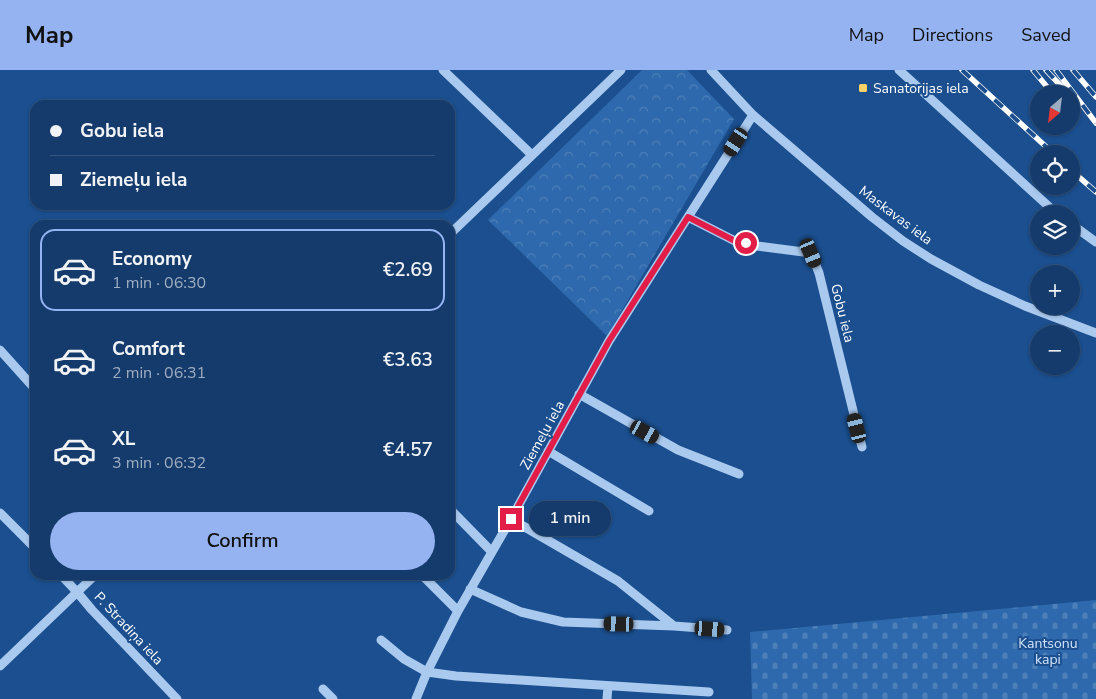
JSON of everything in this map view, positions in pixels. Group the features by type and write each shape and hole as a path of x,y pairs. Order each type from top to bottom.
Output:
{"street":[{"path":"443,70 532,156"},
{"path":"455,229 621,70"},
{"name":"Maskavas iela","path":"711,70 753,115 903,241 979,286 1096,333"},
{"path":"899,70 1047,205"},
{"name":"Ziemeļu iela","path":"416,699 427,672 458,611 609,341 753,115"},
{"name":"Gobu iela","path":"688,217 735,241 757,246 811,253 819,273 862,447"},
{"path":"1080,230 1096,242"},
{"path":"0,350 30,383"},
{"path":"579,394 678,450 739,474"},
{"path":"548,451 649,511"},
{"path":"0,513 30,543"},
{"path":"455,514 492,552"},
{"path":"511,519 618,581 674,626"},
{"name":"P. Stradiņa iela","path":"66,580 178,699"},
{"path":"0,666 90,580"},
{"path":"427,580 458,611"},
{"path":"470,589 521,612 563,622 728,630"},
{"path":"381,640 404,659 427,672 456,676 709,692"},
{"path":"607,699 608,686"},
{"path":"323,690 333,699"}],"green space":[{"path":"642,70 687,70 734,119 607,336 488,220"},
{"name":"Kantsonu kapi","path":"1096,600 1096,699 752,699 750,632"}],"railway":[{"path":"962,70 1044,145"},
{"path":"1033,70 1046,85"},
{"path":"1046,70 1060,85"},
{"path":"1056,70 1096,123"},
{"path":"1073,70 1096,97"},
{"path":"1080,178 1096,192"}],"place":[{"name":"Sanatorijas iela","path":"863,88"}],"route":[{"path":"511,519 609,341 688,217 735,241 746,243"}]}
